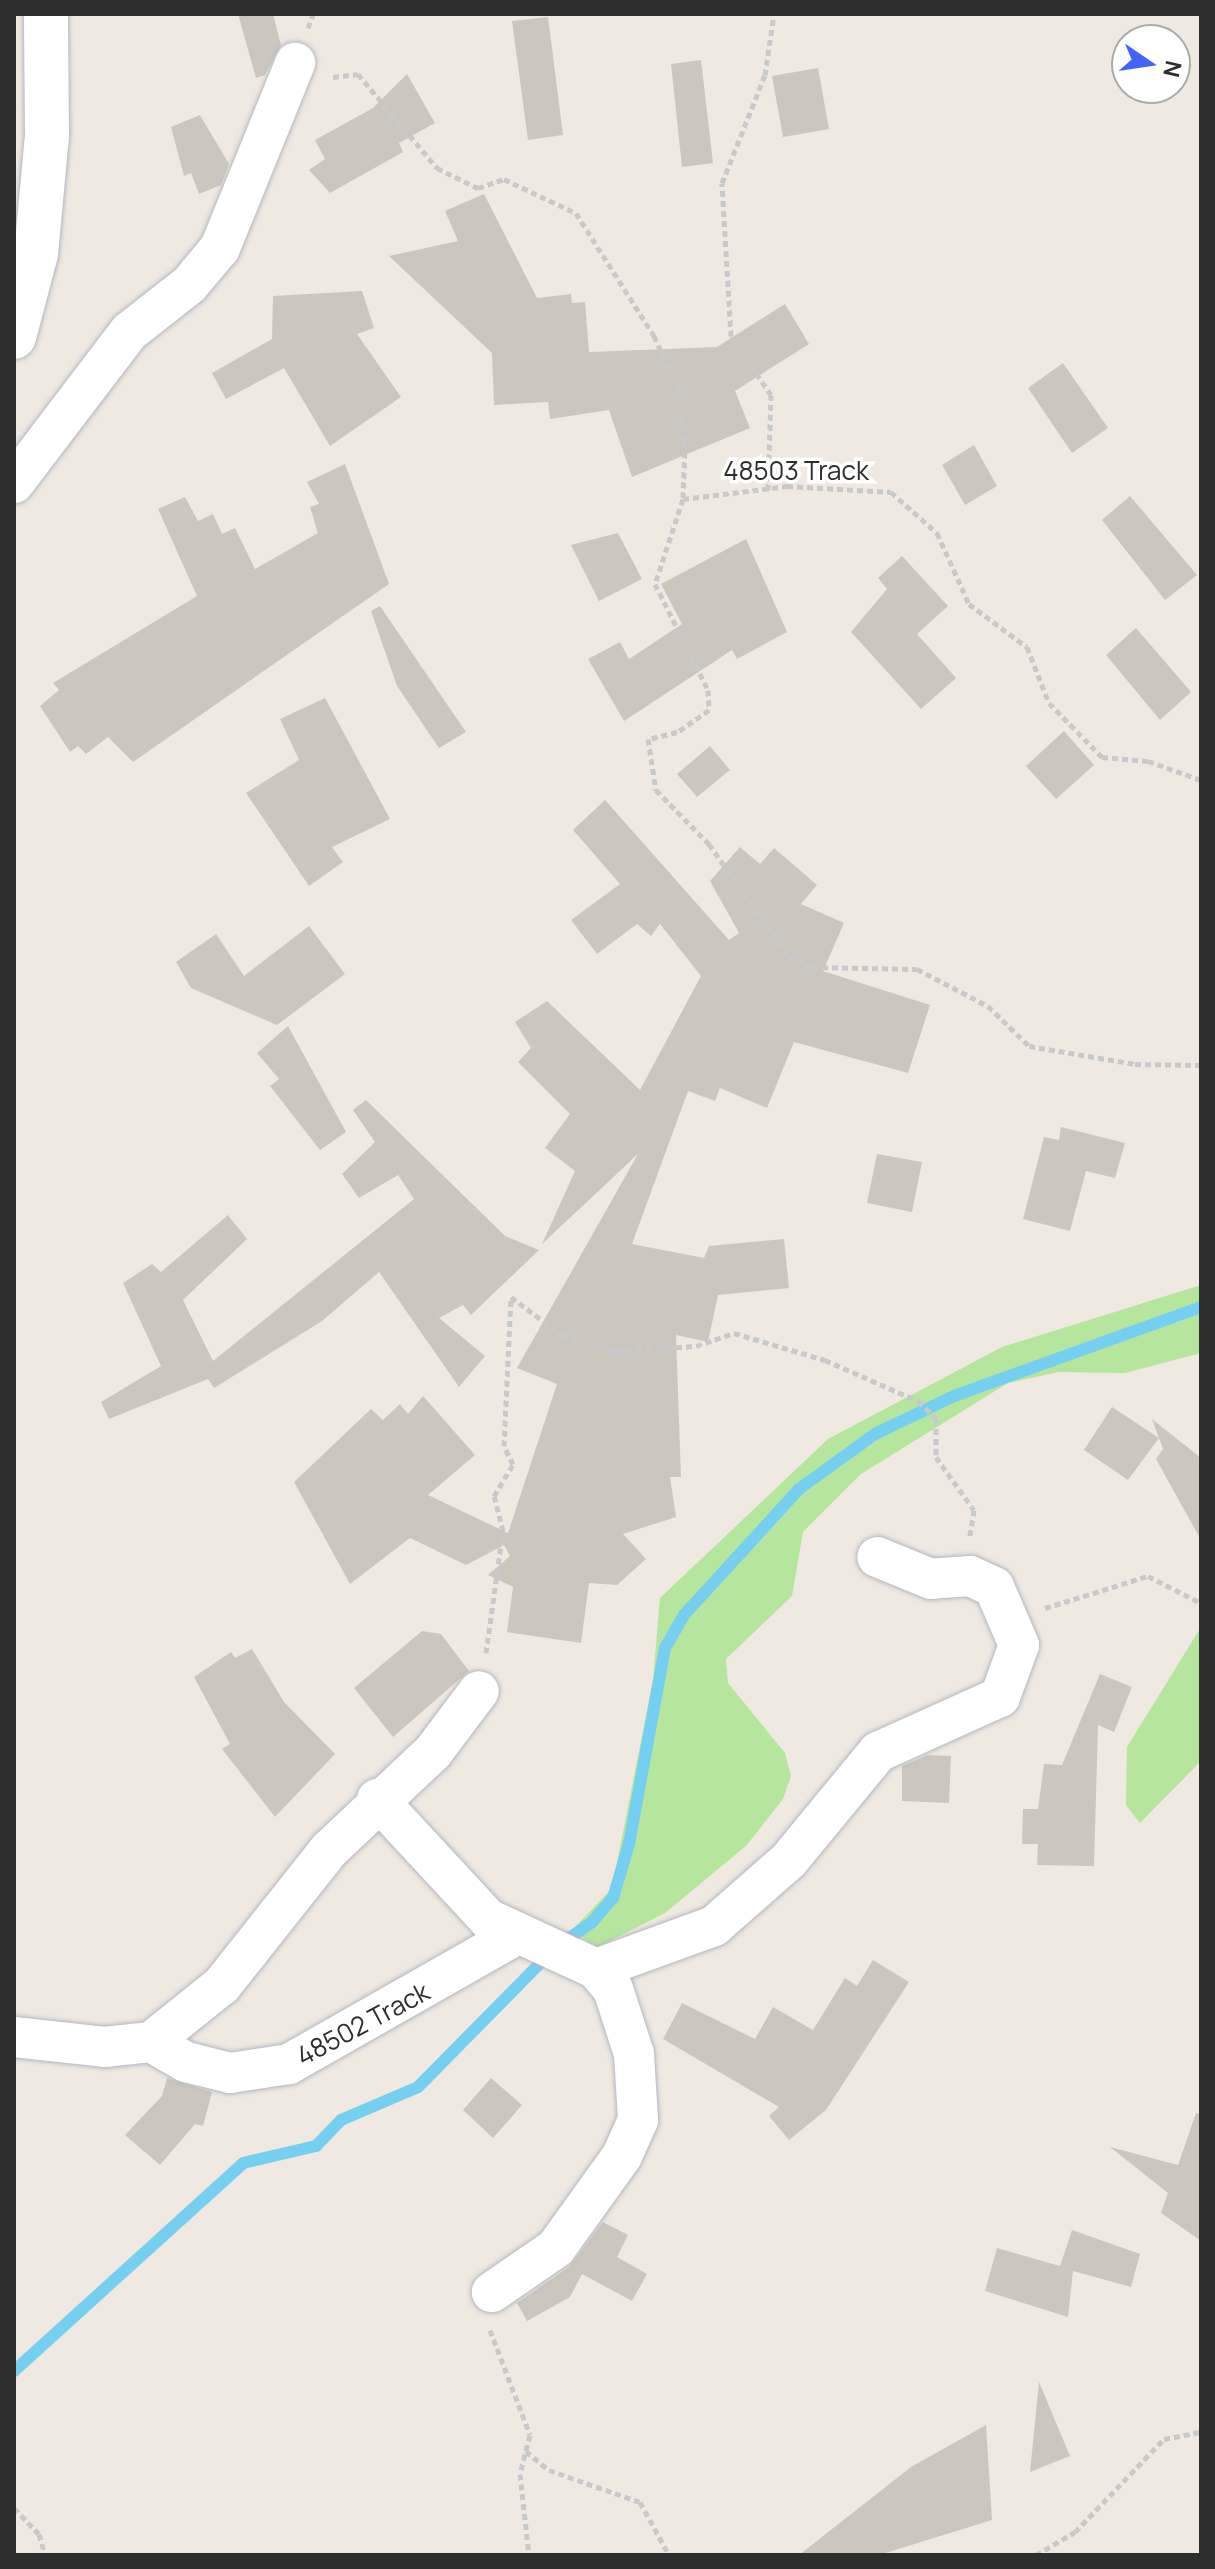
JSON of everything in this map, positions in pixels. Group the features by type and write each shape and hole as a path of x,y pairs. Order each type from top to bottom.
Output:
{"street":[{"path":"14,337 36,254 47,136 46,14"},
{"path":"14,483 129,332 189,285 220,248 295,63"},
{"path":"587,1964 714,1926 789,1860 878,1752 1000,1697 1018,1656 1009,1619 994,1587 970,1576 940,1581 877,1557"},
{"path":"151,2042 222,1985 377,1799 451,1734 479,1691"},
{"path":"377,1799 460,1896 516,1935 587,1964 625,2018 640,2090 638,2120 622,2156 556,2248 492,2292"},
{"name":"48502 Track","path":"14,2037 104,2047 151,2042 216,2070 289,2064 516,1935"}],"path":[{"path":"313,14 295,63 327,77 358,74 437,168 478,188 504,179 576,213 611,261 677,386 683,499 655,584 708,690 709,710 677,732 648,739 656,790 709,844 787,955 812,967 917,969 988,1006 1029,1046 1135,1064 1201,1065"},
{"path":"768,490 771,395 731,336 722,183 765,75 774,14"},
{"name":"48503 Track","path":"683,499 768,490 891,492 937,533 969,604 1027,647 1049,703 1102,757 1148,761 1201,780"},
{"path":"479,1691 501,1565 503,1531 494,1496 513,1464 504,1446 511,1297 562,1335 616,1351 696,1346 734,1333 825,1360 918,1401 936,1418 936,1457 974,1510 970,1576"},
{"path":"1009,1619 1148,1576 1201,1603"},
{"path":"492,2292 489,2327 530,2435 520,2474 529,2555"},
{"path":"1036,2555 1075,2532 1164,2439 1201,2432"},
{"path":"526,2451 549,2470 640,2502 669,2555"},
{"path":"14,2508 39,2534 45,2555"}],"green space":[{"path":"1201,1285 1201,1353 1125,1373 1059,1372 1008,1383 861,1474 803,1532 792,1596 726,1659 728,1683 785,1753 791,1776 783,1799 746,1846 665,1913 598,1947 579,1936 576,1926 612,1888 653,1680 660,1598 828,1439 1002,1347"},
{"path":"1201,1627 1201,1761 1140,1823 1126,1805 1127,1747"}],"building":[{"path":"238,14 273,14 281,45 265,75 256,78"},
{"path":"548,17 563,135 528,140 512,21"},
{"path":"701,60 713,163 682,167 671,64"},
{"path":"818,68 829,129 783,137 772,76"},
{"path":"407,74 435,123 399,143 403,152 330,193 309,170 325,159 315,140 373,108"},
{"path":"200,115 229,164 221,185 199,194 191,173 184,176 171,127"},
{"path":"484,194 537,298 571,294 572,303 585,302 589,352 717,347 785,304 809,344 735,391 750,428 632,477 609,410 550,419 548,402 494,405 492,353 389,256 458,241 445,211"},
{"path":"362,291 374,328 357,334 401,397 330,446 284,368 226,399 212,373 272,339 273,296"},
{"path":"1063,363 1108,428 1072,453 1028,388"},
{"path":"974,445 997,486 965,505 942,465"},
{"path":"345,464 389,584 133,762 108,737 86,754 78,746 70,752 40,706 59,690 53,683 197,596 158,509 185,497 198,521 213,514 222,534 235,528 255,569 318,533 310,507 319,504 307,482"},
{"path":"1130,496 1197,575 1165,600 1102,520"},
{"path":"618,533 642,579 599,601 571,545"},
{"path":"746,539 787,632 737,659 732,650 624,721 588,659 620,642 629,659 682,624 661,584"},
{"path":"902,556 948,606 917,634 956,678 921,709 851,632 887,589 878,578"},
{"path":"380,606 466,732 439,748 397,686 371,611"},
{"path":"1136,628 1191,692 1160,720 1106,655"},
{"path":"325,698 390,819 332,847 343,862 309,886 246,793 299,760 280,719"},
{"path":"1064,731 1094,765 1056,799 1026,766"},
{"path":"710,746 730,770 697,797 677,774"},
{"path":"605,800 729,940 739,933 710,881 740,847 760,864 774,848 817,885 801,904 844,923 823,971 930,1005 908,1073 794,1042 767,1108 720,1088 715,1101 688,1091 632,1244 704,1258 709,1246 784,1239 789,1288 718,1295 708,1342 676,1335 681,1477 670,1477 676,1517 623,1534 646,1559 617,1585 589,1583 581,1643 507,1632 513,1587 488,1575 510,1556 504,1545 466,1565 410,1538 350,1584 294,1482 371,1409 383,1420 400,1404 408,1414 423,1396 475,1455 428,1495 508,1533 557,1384 517,1368 638,1154 542,1244 575,1171 545,1148 570,1114 518,1062 531,1048 515,1022 547,1001 640,1090 701,976 660,924 651,936 637,924 597,954 571,920 620,884 573,830"},
{"path":"309,926 345,974 277,1025 191,988 176,962 216,934 244,976"},
{"path":"288,1026 346,1132 320,1150 270,1086 279,1079 257,1053"},
{"path":"366,1100 505,1236 539,1250 471,1315 463,1305 439,1318 485,1356 459,1387 379,1272 322,1321 214,1388 208,1379 109,1419 101,1402 161,1366 123,1283 152,1264 161,1272 228,1215 247,1239 183,1300 213,1361 414,1199 398,1175 359,1198 342,1174 375,1142 353,1110"},
{"path":"1061,1127 1125,1143 1115,1178 1086,1171 1070,1231 1023,1219 1044,1137 1059,1140"},
{"path":"877,1154 922,1162 912,1212 867,1203"},
{"path":"1112,1407 1159,1438 1128,1480 1084,1450"},
{"path":"1152,1419 1201,1458 1201,1540 1156,1459 1163,1449"},
{"path":"422,1631 441,1634 469,1671 393,1737 354,1688"},
{"path":"252,1649 284,1702 335,1754 275,1817 222,1749 230,1744 194,1677 231,1652 235,1658"},
{"path":"1100,1674 1132,1687 1114,1732 1098,1725 1094,1866 1037,1865 1038,1844 1022,1844 1023,1809 1038,1809 1044,1764 1062,1765"},
{"path":"928,1755 951,1756 949,1803 902,1801 902,1766"},
{"path":"873,1960 909,1982 826,2110 789,2140 769,2116 779,2107 663,2039 682,2003 755,2039 773,2007 813,2030 845,1978 857,1986"},
{"path":"167,2078 212,2092 203,2126 195,2124 160,2165 125,2135 162,2096"},
{"path":"491,2078 522,2105 493,2138 463,2110"},
{"path":"1196,2113 1201,2114 1201,2241 1161,2213 1168,2193 1110,2147 1178,2165"},
{"path":"603,2222 628,2235 617,2257 647,2274 632,2301 582,2274 570,2297 527,2321 517,2303 569,2267"},
{"path":"1072,2230 1140,2254 1131,2287 1073,2271 1068,2317 985,2291 997,2248 1060,2266"},
{"path":"1039,2382 1070,2456 1030,2472"},
{"path":"986,2425 992,2520 879,2555 799,2555 911,2467"}],"waterway":[{"path":"14,2371 243,2163 316,2146 341,2120 418,2087 554,1949 592,1922 613,1898 629,1844 665,1648 684,1615 799,1489 875,1434 954,1396 1201,1307"}]}
